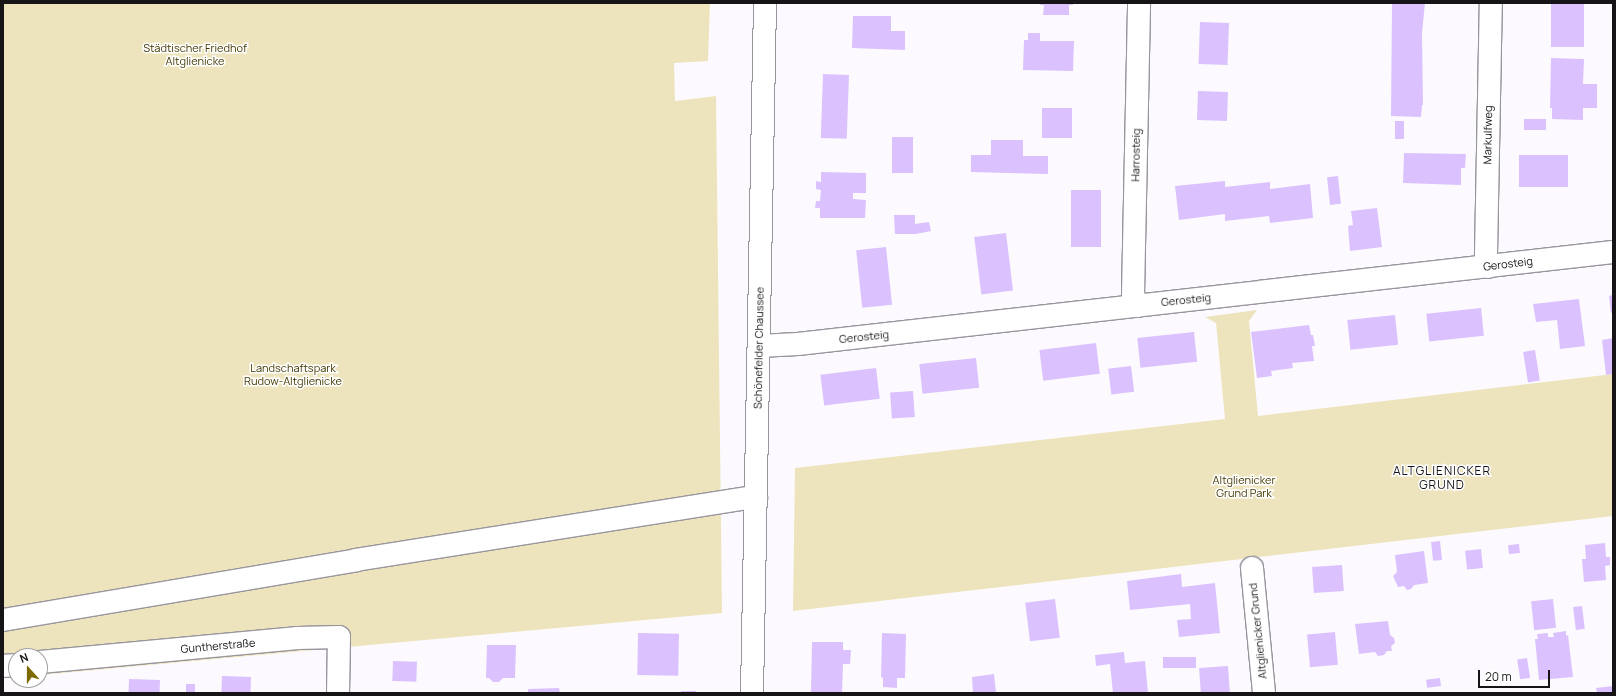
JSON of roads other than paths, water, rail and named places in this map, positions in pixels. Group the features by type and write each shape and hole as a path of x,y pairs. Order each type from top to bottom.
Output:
{"street":[{"name":"Schönefelder Chaussee","path":"752,693 765,3"},
{"name":"Harrosteig","path":"1136,306 1133,294 1139,3"},
{"name":"Markulfweg","path":"1488,266 1486,254 1490,3"},
{"name":"Gerosteig","path":"759,346 798,344 1613,252"},
{"path":"3,620 348,561 756,497"},
{"name":"Altglienicker Grund","path":"1252,568 1264,693"},
{"name":"Guntherstraße","path":"48,661 298,638 339,637 338,693"}],"district":[{"name":"ALTGLIENICKER GRUND","path":"1442,478"}],"park label":[{"name":"Städtischer Friedhof Altglienicke","path":"195,55"},
{"name":"Landschaftspark Rudow-Altglienicke","path":"293,375"},
{"name":"Altglienicker Grund Park","path":"1244,487"}]}
